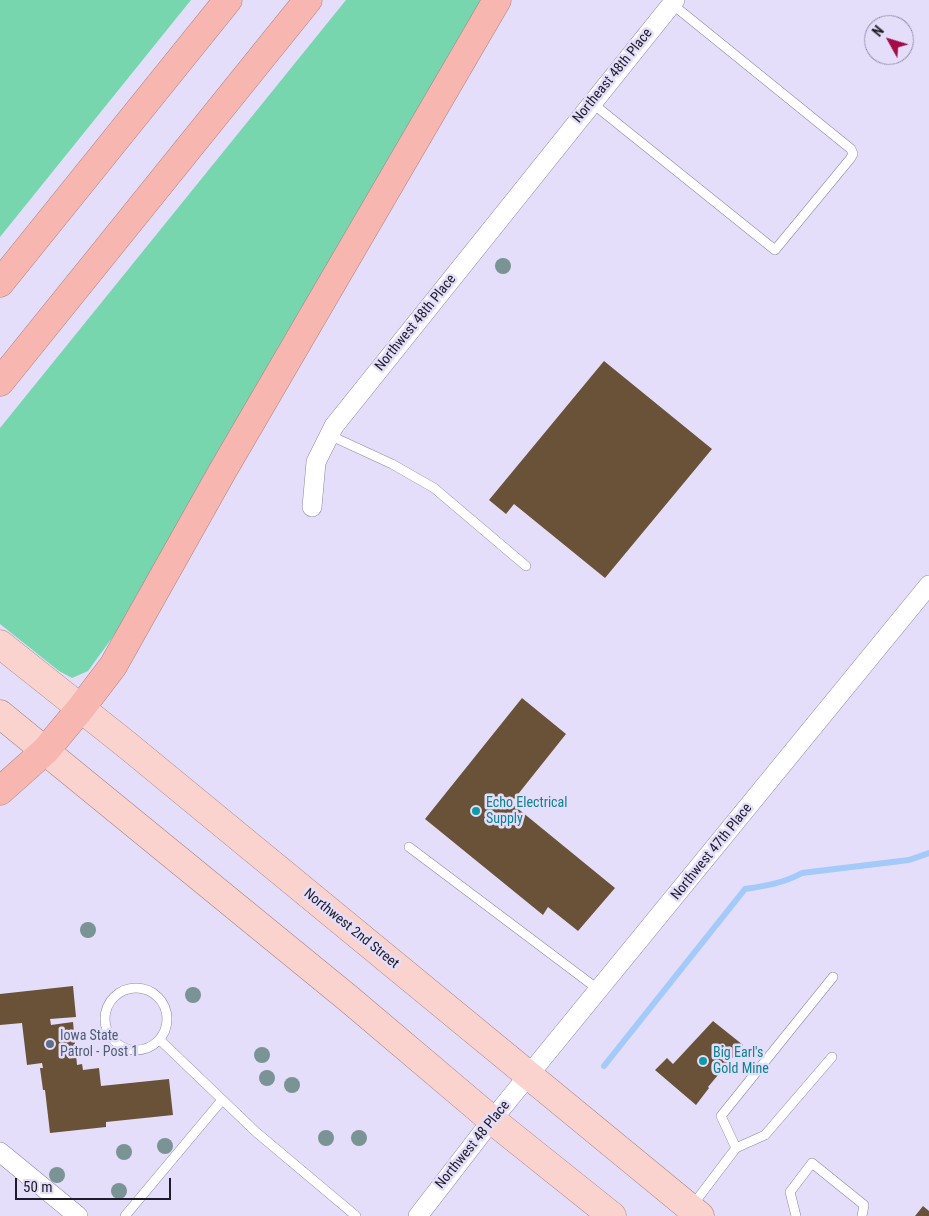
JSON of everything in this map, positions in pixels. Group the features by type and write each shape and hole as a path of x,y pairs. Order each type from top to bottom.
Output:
{"highway":[{"path":"0,283 228,0"},
{"path":"0,382 308,0"},
{"path":"0,791 46,750 113,666 213,488 497,0"}],"main road":[{"name":"Northwest 2nd Street","path":"0,644 81,708 695,1212"},
{"path":"0,714 349,999 492,1120 612,1216"}],"street":[{"name":"Northeast 48th Place","path":"551,153 673,2"},
{"name":"Northwest 48th Place","path":"312,507 316,462 334,426 551,153"},
{"name":"Northwest 47th Place","path":"530,1075 929,585"},
{"name":"Northwest 48 Place","path":"418,1216 492,1120 530,1075"},
{"path":"0,1152 78,1216"}],"lane":[{"path":"592,102 775,250 850,159 853,154 851,150 673,2"},
{"path":"329,435 392,464 434,488 526,566"},
{"path":"409,847 599,990"},
{"path":"736,1148 721,1116 833,978"},
{"path":"132,988 143,989 153,993 161,1000 167,1015 165,1031 160,1040 147,1049 139,1051 121,1047 114,1042 105,1026 108,1006 113,997 122,991 132,988"},
{"path":"160,1040 256,1132 356,1216"},
{"path":"695,1212 736,1148 765,1135 832,1057"},
{"path":"125,1216 222,1100"},
{"path":"796,1216 790,1192 812,1163 864,1205 862,1216"}],"green space":[{"path":"0,0 191,0 0,237"},
{"path":"346,0 482,0 120,627 88,671 72,678 59,671 0,624 0,428"}],"building":[{"path":"604,361 712,449 605,578 514,504 506,514 489,500"},
{"name":"Echo Electrical Supply","path":"522,698 566,734 511,803 615,888 578,931 548,907 543,915 425,819"},
{"name":"Iowa State Patrol - Post 1","path":"73,986 76,1017 50,1019 51,1025 73,1022 77,1065 82,1064 83,1070 99,1068 101,1086 169,1079 173,1115 106,1122 106,1127 50,1133 45,1090 43,1090 40,1068 43,1068 42,1063 27,1065 22,1023 0,1025 0,994"},
{"name":"Big Earl's Gold Mine","path":"713,1021 743,1045 708,1087 696,1105 655,1070 667,1058 673,1064"},
{"path":"923,1206 929,1211 929,1216 915,1216"}],"waterway":[{"path":"604,1066 745,889 781,882 802,873 909,860 929,853"}],"place":[{"name":"Echo Electrical Supply","path":"476,811"},
{"name":"Iowa State Patrol - Post 1","path":"50,1044"},
{"name":"Big Earl's Gold Mine","path":"703,1061"}]}
